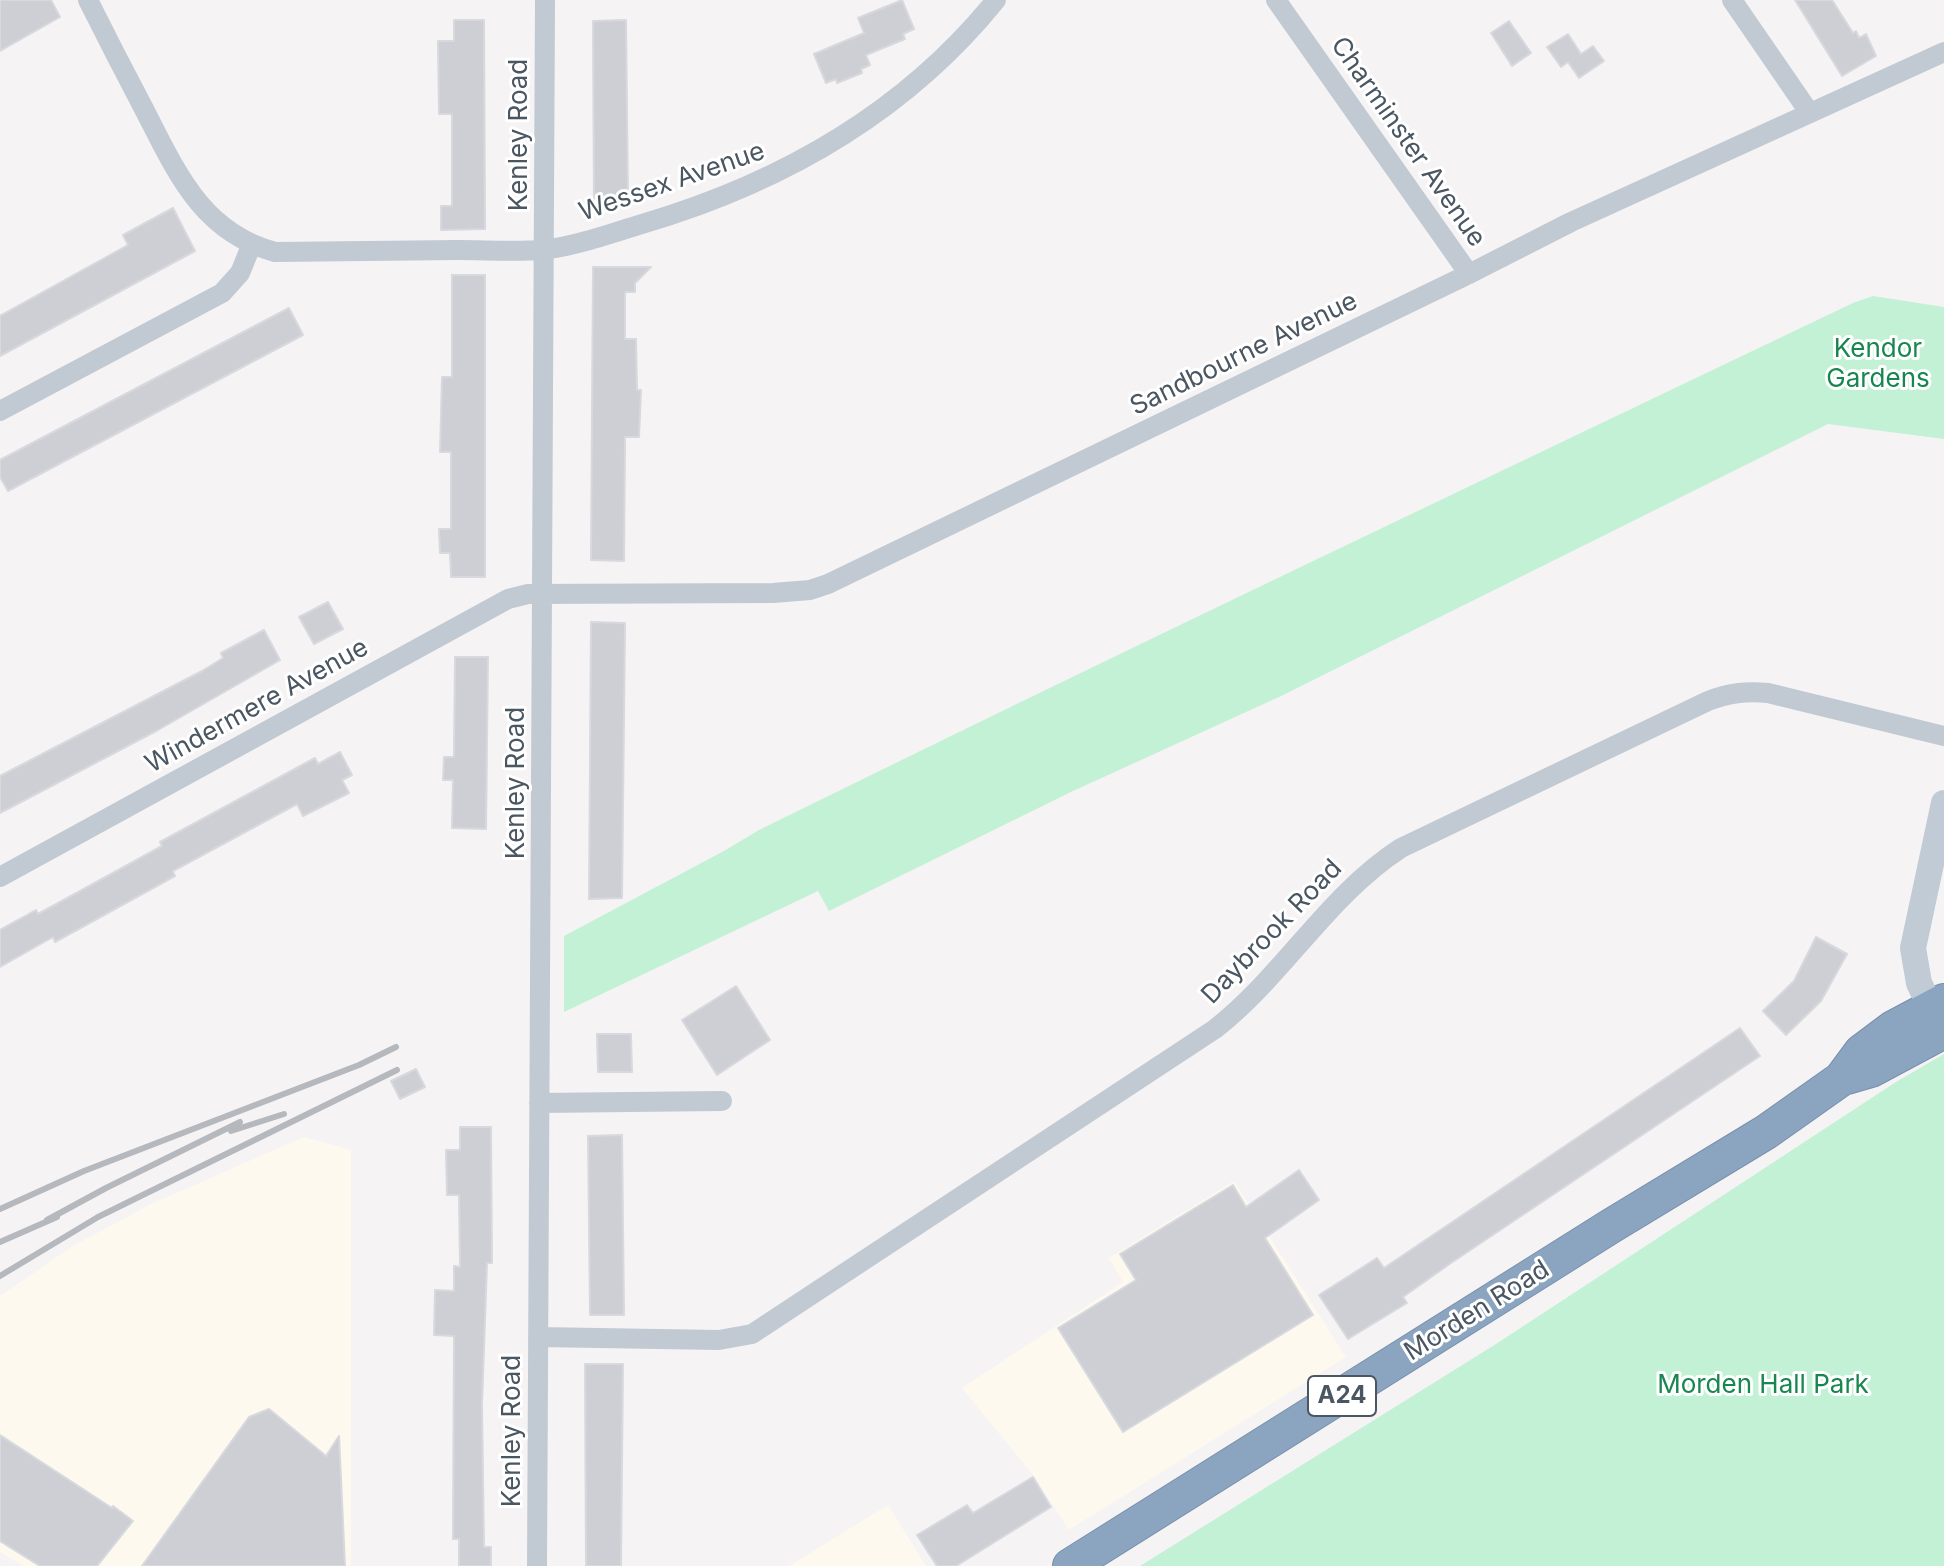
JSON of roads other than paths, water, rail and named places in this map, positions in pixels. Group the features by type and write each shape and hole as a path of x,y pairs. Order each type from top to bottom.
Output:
{"highway":[{"name":"Morden Road","path":"1070,1566 1766,1132 1841,1079 1861,1052 1893,1028 1940,1014"}],"main road":[{"path":"1940,1014 1919,983 1913,948 1944,803"}],"street":[{"path":"0,411 222,293 240,273 251,246 219,224 190,194 88,0"},
{"name":"Kenley Road","path":"537,1566 545,0"},
{"name":"Wessex Avenue","path":"251,246 275,252 544,250 617,232 701,205 752,186 804,161 841,137 929,71 996,0"},
{"name":"Charminster Avenue","path":"1276,0 1469,274"},
{"path":"1732,0 1809,112"},
{"name":"Sandbourne Avenue","path":"543,594 773,593 810,590 1469,274 1571,222 1944,52"},
{"name":"Windermere Avenue","path":"0,877 508,599 543,594"},
{"name":"Daybrook Road","path":"538,1337 719,1340 752,1334 1215,1029 1291,956 1354,883 1382,860 1401,848 1708,701 1737,692 1768,693 1944,736"},
{"path":"539,1103 722,1101"}],"railway":[{"path":"0,1209 84,1171 359,1065 396,1047"},
{"path":"0,1276 98,1217 397,1070"},
{"path":"231,1131 284,1114"},
{"path":"47,1220 240,1122"},
{"path":"0,1242 57,1217"}],"park label":[{"name":"Kendor Gardens","path":"1878,364"},
{"name":"Morden Hall Park","path":"1763,1385"}]}
